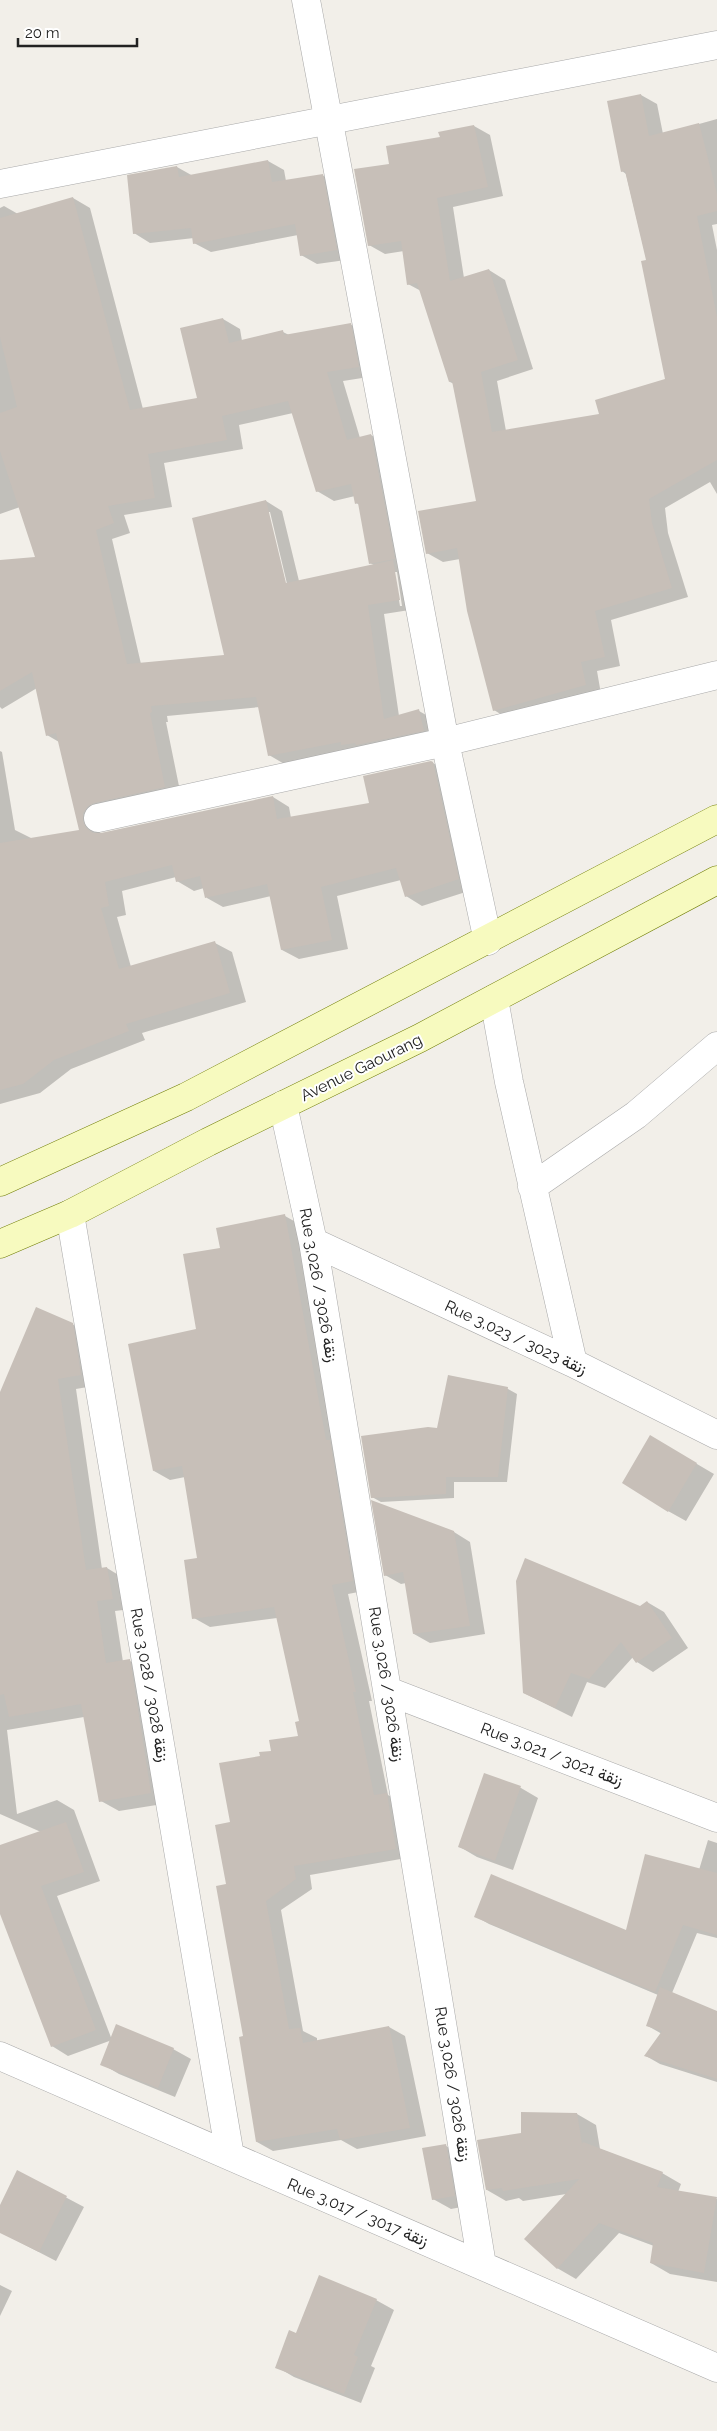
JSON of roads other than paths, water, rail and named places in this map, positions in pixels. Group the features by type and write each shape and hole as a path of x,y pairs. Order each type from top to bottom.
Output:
{"main road":[{"path":"0,1182 186,1098 717,819"},
{"name":"Avenue Gaourang","path":"3,1249 283,1105 420,1038 717,880"}],"street":[{"path":"306,0 445,742 488,940"},
{"path":"0,184 328,122 717,45"},
{"path":"98,818 445,742 717,675"},
{"path":"494,998 508,1082 574,1363"},
{"path":"532,1187 636,1115 717,1046"},
{"name":"Rue 3,026 / زنقة 3026","path":"283,1105 313,1242 482,2265"},
{"name":"Rue 3,028 / زنقة 3028","path":"70,1214 230,2156"},
{"name":"Rue 3,023 / زنقة 3023","path":"313,1242 574,1363 717,1435"},
{"name":"Rue 3,021 / زنقة 3021","path":"388,1690 717,1818"},
{"name":"Rue 3,017 / زنقة 3017","path":"0,2056 717,2368"}]}
